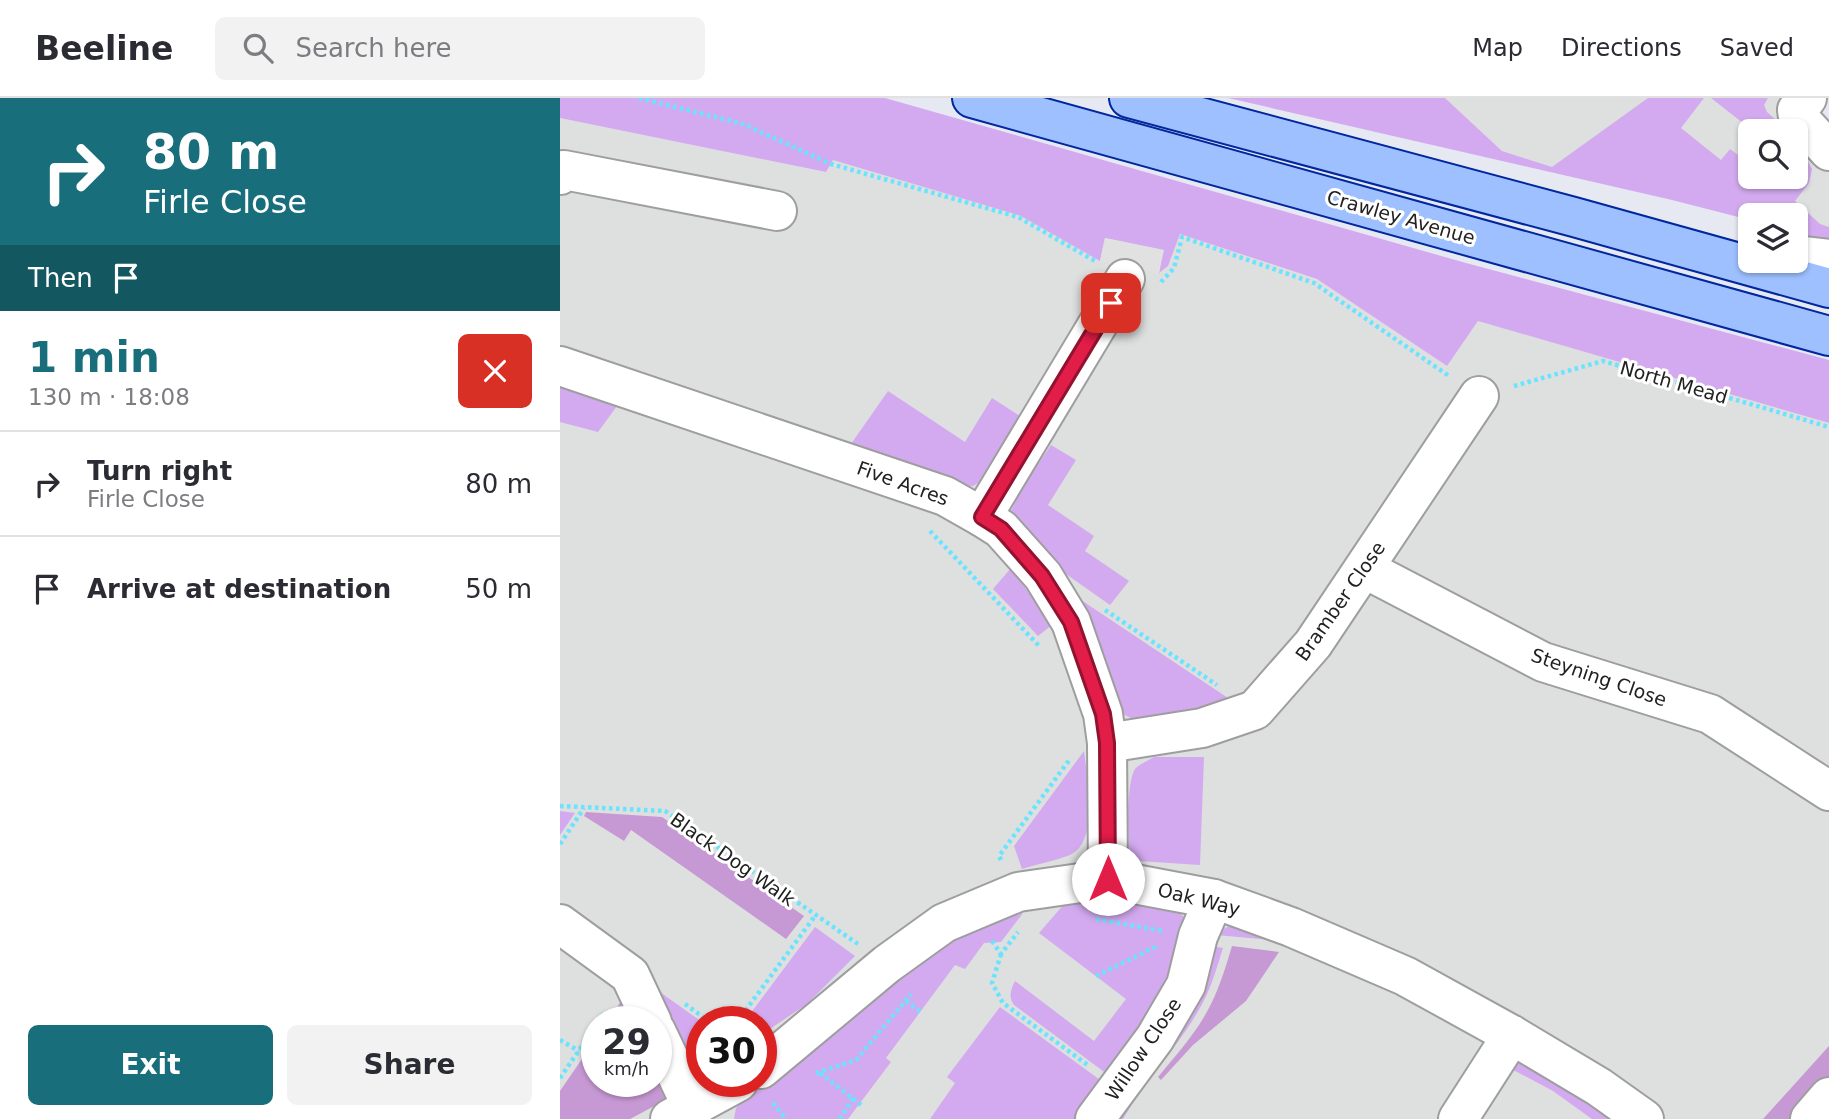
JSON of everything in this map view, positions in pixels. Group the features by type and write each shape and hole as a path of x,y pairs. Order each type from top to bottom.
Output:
{"main road":[{"name":"Crawley Avenue","path":"972,98 1829,337"},
{"path":"1129,98 1829,288"}],"street":[{"path":"1807,98 1797,110 1798,117 1829,151"},
{"path":"560,175 564,170 777,211"},
{"path":"1574,217 1738,245"},
{"path":"1808,256 1829,259"},
{"path":"982,517 1125,279"},
{"name":"Five Acres","path":"560,366 945,496 1001,529 1042,576 1071,622 1103,714 1107,743 1108,879"},
{"name":"Bramber Close","path":"1107,743 1202,729 1255,710 1314,644 1479,396"},
{"name":"Steyning Close","path":"1365,569 1543,662 1710,714 1829,791"},
{"name":"Oak Way","path":"777,1056 887,964 944,923 1018,892 1108,879 1214,899 1291,927 1405,976 1599,1087 1644,1119"},
{"name":"Willow Close","path":"1095,1119 1155,1038 1186,985 1198,936 1214,899"},
{"path":"560,924 630,975 645,1006"},
{"path":"1458,1119 1512,1035"},
{"path":"672,1083 681,1113 710,1097"},
{"path":"1810,1119 1829,1097"}],"path":[{"path":"639,98 743,124 831,163 1018,217 1125,279 1155,284 1162,282 1174,268 1182,237 1314,283 1479,396"},
{"name":"North Mead","path":"1479,396 1603,361 1829,427"},
{"path":"922,523 1046,654"},
{"path":"1104,609 1255,710"},
{"path":"1018,892 999,856 1071,758"},
{"name":"Black Dog Walk","path":"560,806 665,811 887,964"},
{"path":"560,844 584,808"},
{"path":"749,1006 815,916"},
{"path":"1096,976 1155,947 1162,931"},
{"path":"1001,954 992,983 1003,1003 1119,1087"},
{"path":"906,1001 922,1013"},
{"path":"560,1040 579,1051"},
{"path":"560,1078 581,1048"},
{"path":"819,1072 861,1105"},
{"path":"840,1119 853,1098"}],"shaded area":[{"path":"560,98 885,98 1466,263 1829,360 1829,423 1478,321 1447,366 1317,279 1180,234 1168,266 1159,273 1163,250 1105,238 1100,261 1021,216 833,160 826,172 560,118"},
{"path":"1228,98 1445,98 1502,151 1552,167 1648,98 1704,98 1681,128 1721,160 1730,149 1738,155 1738,189 1804,189 1795,201 1797,203 1738,203 1738,217"},
{"path":"1445,98 1800,98 1829,125 1829,227 1808,221 1808,203 1738,204 1552,167 1502,151"},
{"path":"1711,98 1768,98 1764,105 1775,119 1738,119"},
{"path":"560,118 826,172 832,159 1021,216 1180,234 1317,279 1447,366 1478,321 1829,423 1829,1119 560,1119"},
{"path":"1808,162 1812,169 1808,184"},
{"path":"1808,213 1820,224 1829,227 1829,240 1808,236"},
{"path":"1105,238 1164,250 1159,273 1100,261"},
{"path":"560,387 617,406 598,432 560,422"},
{"path":"888,391 965,442 992,398 1020,416 978,483 965,486 914,464 851,444"},
{"path":"1051,445 1076,460 1048,505 1094,536 1085,551 1129,581 1110,605 1056,567 1013,528 1011,511 1022,488"},
{"path":"1011,568 1052,625 1038,636 993,589"},
{"path":"1066,590 1228,698 1213,706 1144,720 1121,713"},
{"path":"1084,751 1089,808 1085,836 1079,848 1070,855 1022,869 1014,846"},
{"path":"1154,757 1204,757 1200,865 1139,861 1130,855 1128,811 1132,776 1137,767"},
{"path":"560,811 575,813 560,835"},
{"path":"586,812 662,817 804,916 786,939 631,830 624,841 584,816"},
{"path":"1128,901 1175,909 1184,917 1185,940 1177,969 1111,1077 1014,1005 1011,993 1015,981 1094,1041 1126,999 1039,933 1065,903"},
{"path":"1023,913 1001,942 984,943 965,969 955,965 886,1058 891,1062 848,1119 734,1119 736,1108 747,1097 777,1097 777,1069 936,946 981,924"},
{"path":"1241,922 1284,941 1216,935"},
{"path":"815,927 855,956 807,1004 777,1024 777,1006 756,1006"},
{"path":"1206,945 1223,948 1212,983 1199,1010 1123,1119 1114,1119"},
{"path":"1232,946 1279,952 1246,1001 1193,1045 1161,1080 1158,1077 1206,1014"},
{"path":"657,990 686,1011 686,1056 672,1024 672,1006 664,1006"},
{"path":"626,994 632,1006 618,1006"},
{"path":"1000,1007 1107,1085 1083,1119 930,1119 955,1083 947,1077"},
{"path":"1829,1046 1829,1086 1802,1119 1763,1119"},
{"path":"581,1060 581,1097 671,1097 630,1119 560,1119 560,1091"},
{"path":"1517,1060 1581,1096 1611,1119 1592,1119 1553,1091 1504,1065"}],"route":[{"path":"1108,879 1107,743 1103,714 1071,622 1042,576 1001,529 982,517 1111,303"}]}
